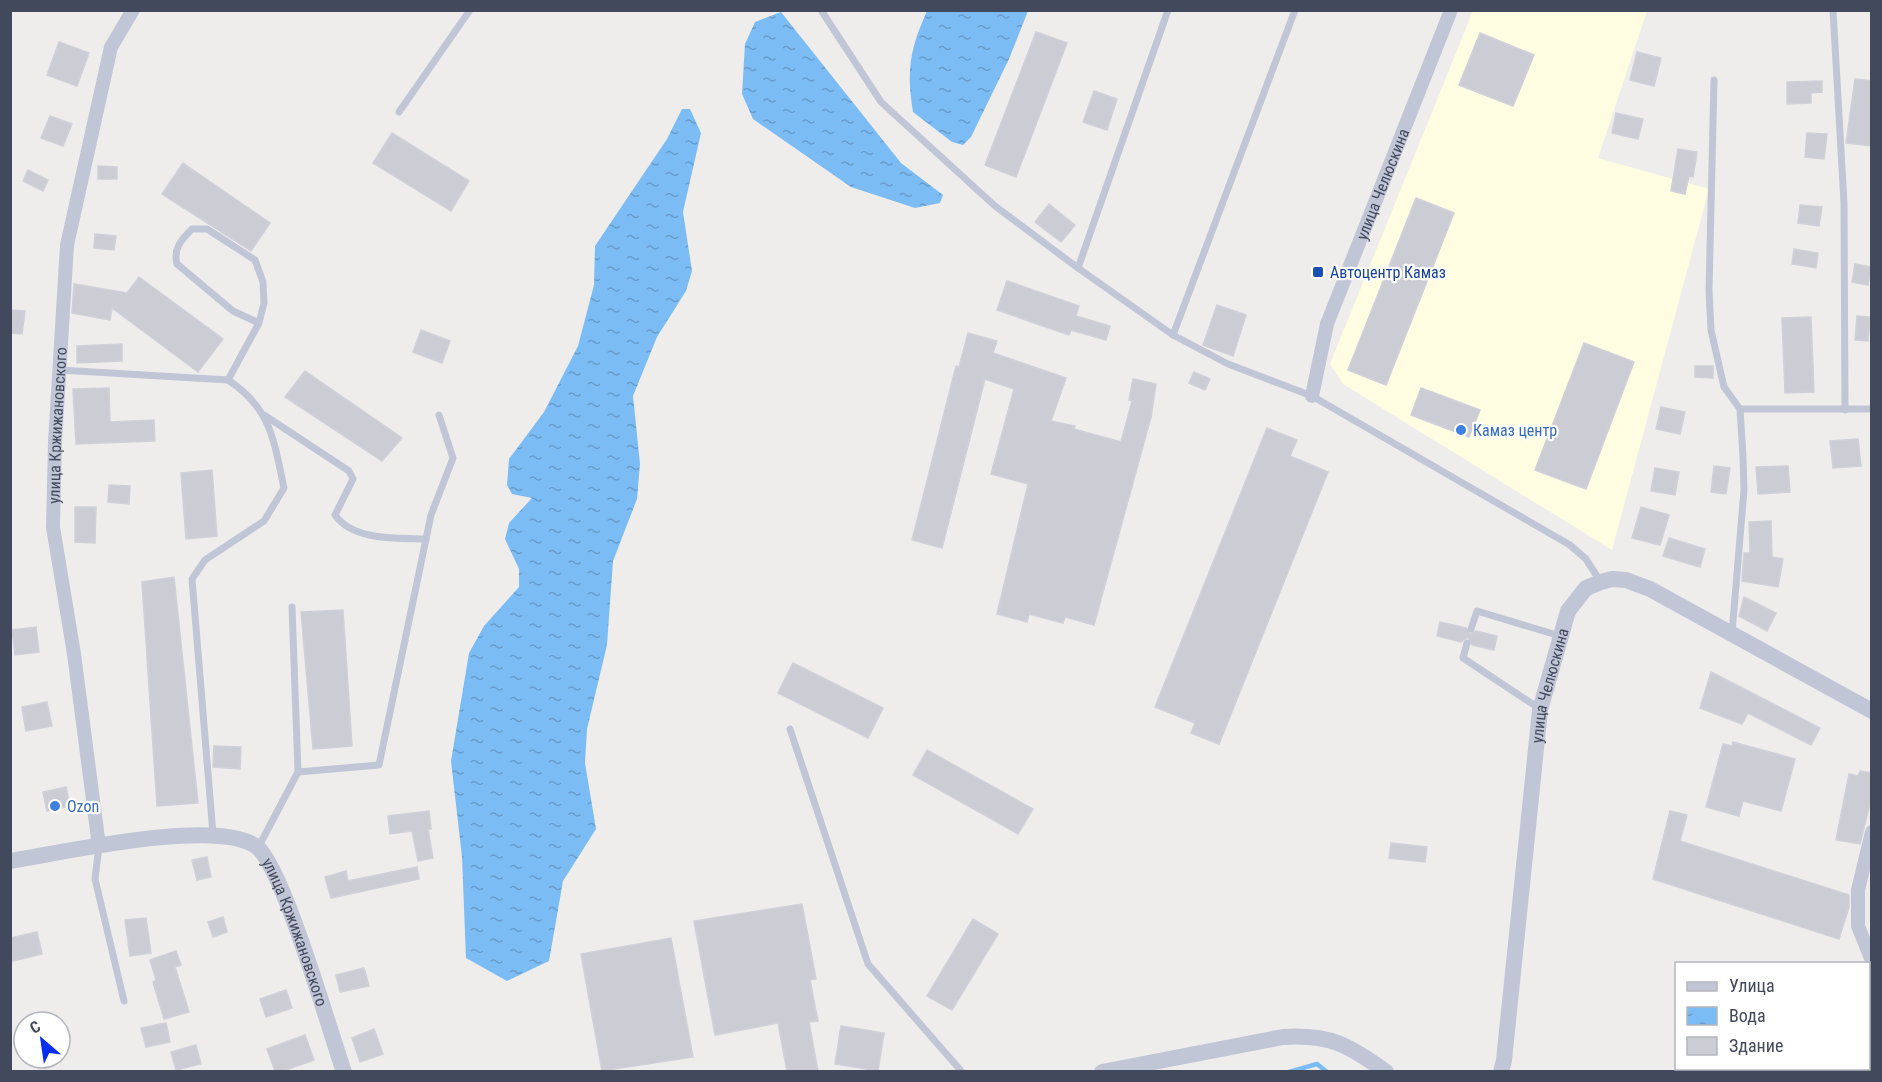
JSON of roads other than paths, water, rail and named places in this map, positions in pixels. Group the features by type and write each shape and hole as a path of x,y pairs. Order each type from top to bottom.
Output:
{"street":[{"name":"улица Кржижановского","path":"99,846 74,654 53,527 68,245 111,47 134,10"},
{"name":"улица Челюскина","path":"1312,396 1327,324 1451,10"},
{"path":"1601,582 1626,580 1650,589 1872,711"},
{"name":"улица Челюскина","path":"1501,1071 1504,1060 1540,710 1568,611 1575,599 1586,588 1601,582"},
{"path":"1872,832 1858,890 1858,926 1872,961"},
{"name":"улица Кржижановского","path":"10,861 99,846 213,834 236,837 258,848 278,880 344,1071"},
{"path":"1102,1071 1283,1037 1306,1036 1330,1039 1353,1048 1386,1071"}],"lane":[{"path":"399,112 470,10"},
{"path":"821,10 881,102 995,206 1078,268 1173,335 1228,364 1312,396 1570,545 1586,559 1601,582"},
{"path":"1078,268 1168,10"},
{"path":"1173,335 1295,10"},
{"path":"1833,10 1844,203 1845,410"},
{"path":"1714,80 1709,291 1711,330 1724,387 1740,410 1744,490 1732,635"},
{"path":"228,380 259,323 264,303 263,282 255,260 207,229 192,229 180,241 175,255 177,264 233,311 259,323"},
{"path":"60,369 228,380 249,394 264,415 276,449 284,488 264,521 205,560 192,579 213,834"},
{"path":"1740,410 1872,409"},
{"path":"298,772 379,765 431,514 453,458 439,414"},
{"path":"264,415 350,471 353,479 335,515 339,521 375,538 426,539"},
{"path":"258,848 298,772 292,607"},
{"path":"1471,629 1477,612 1560,636"},
{"path":"1467,644 1463,658 1540,710"},
{"path":"790,729 868,964 962,1071"},
{"path":"99,846 95,879 124,1001"}],"water":[{"path":"927,11 1028,11 1009,59 971,137 963,145 952,142 913,112 910,84 911,60"},
{"path":"781,12 901,163 943,195 940,203 915,208 851,187 753,119 742,94 745,44 755,22"},
{"path":"682,109 690,109 701,133 683,212 692,271 686,291 657,337 633,396 640,464 637,499 613,561 607,645 587,729 585,763 596,829 563,881 549,961 507,981 466,958 462,857 451,761 469,653 484,626 519,587 519,569 505,539 509,523 532,498 512,494 507,485 509,459 544,412 578,346 594,285 595,246 667,139"}],"waterway":[{"path":"1289,1072 1317,1064 1327,1072"}],"place":[{"name":"Автоцентр Камаз","path":"1318,272"},
{"name":"Камаз центр","path":"1461,430"},
{"name":"Ozon","path":"55,806"}]}
